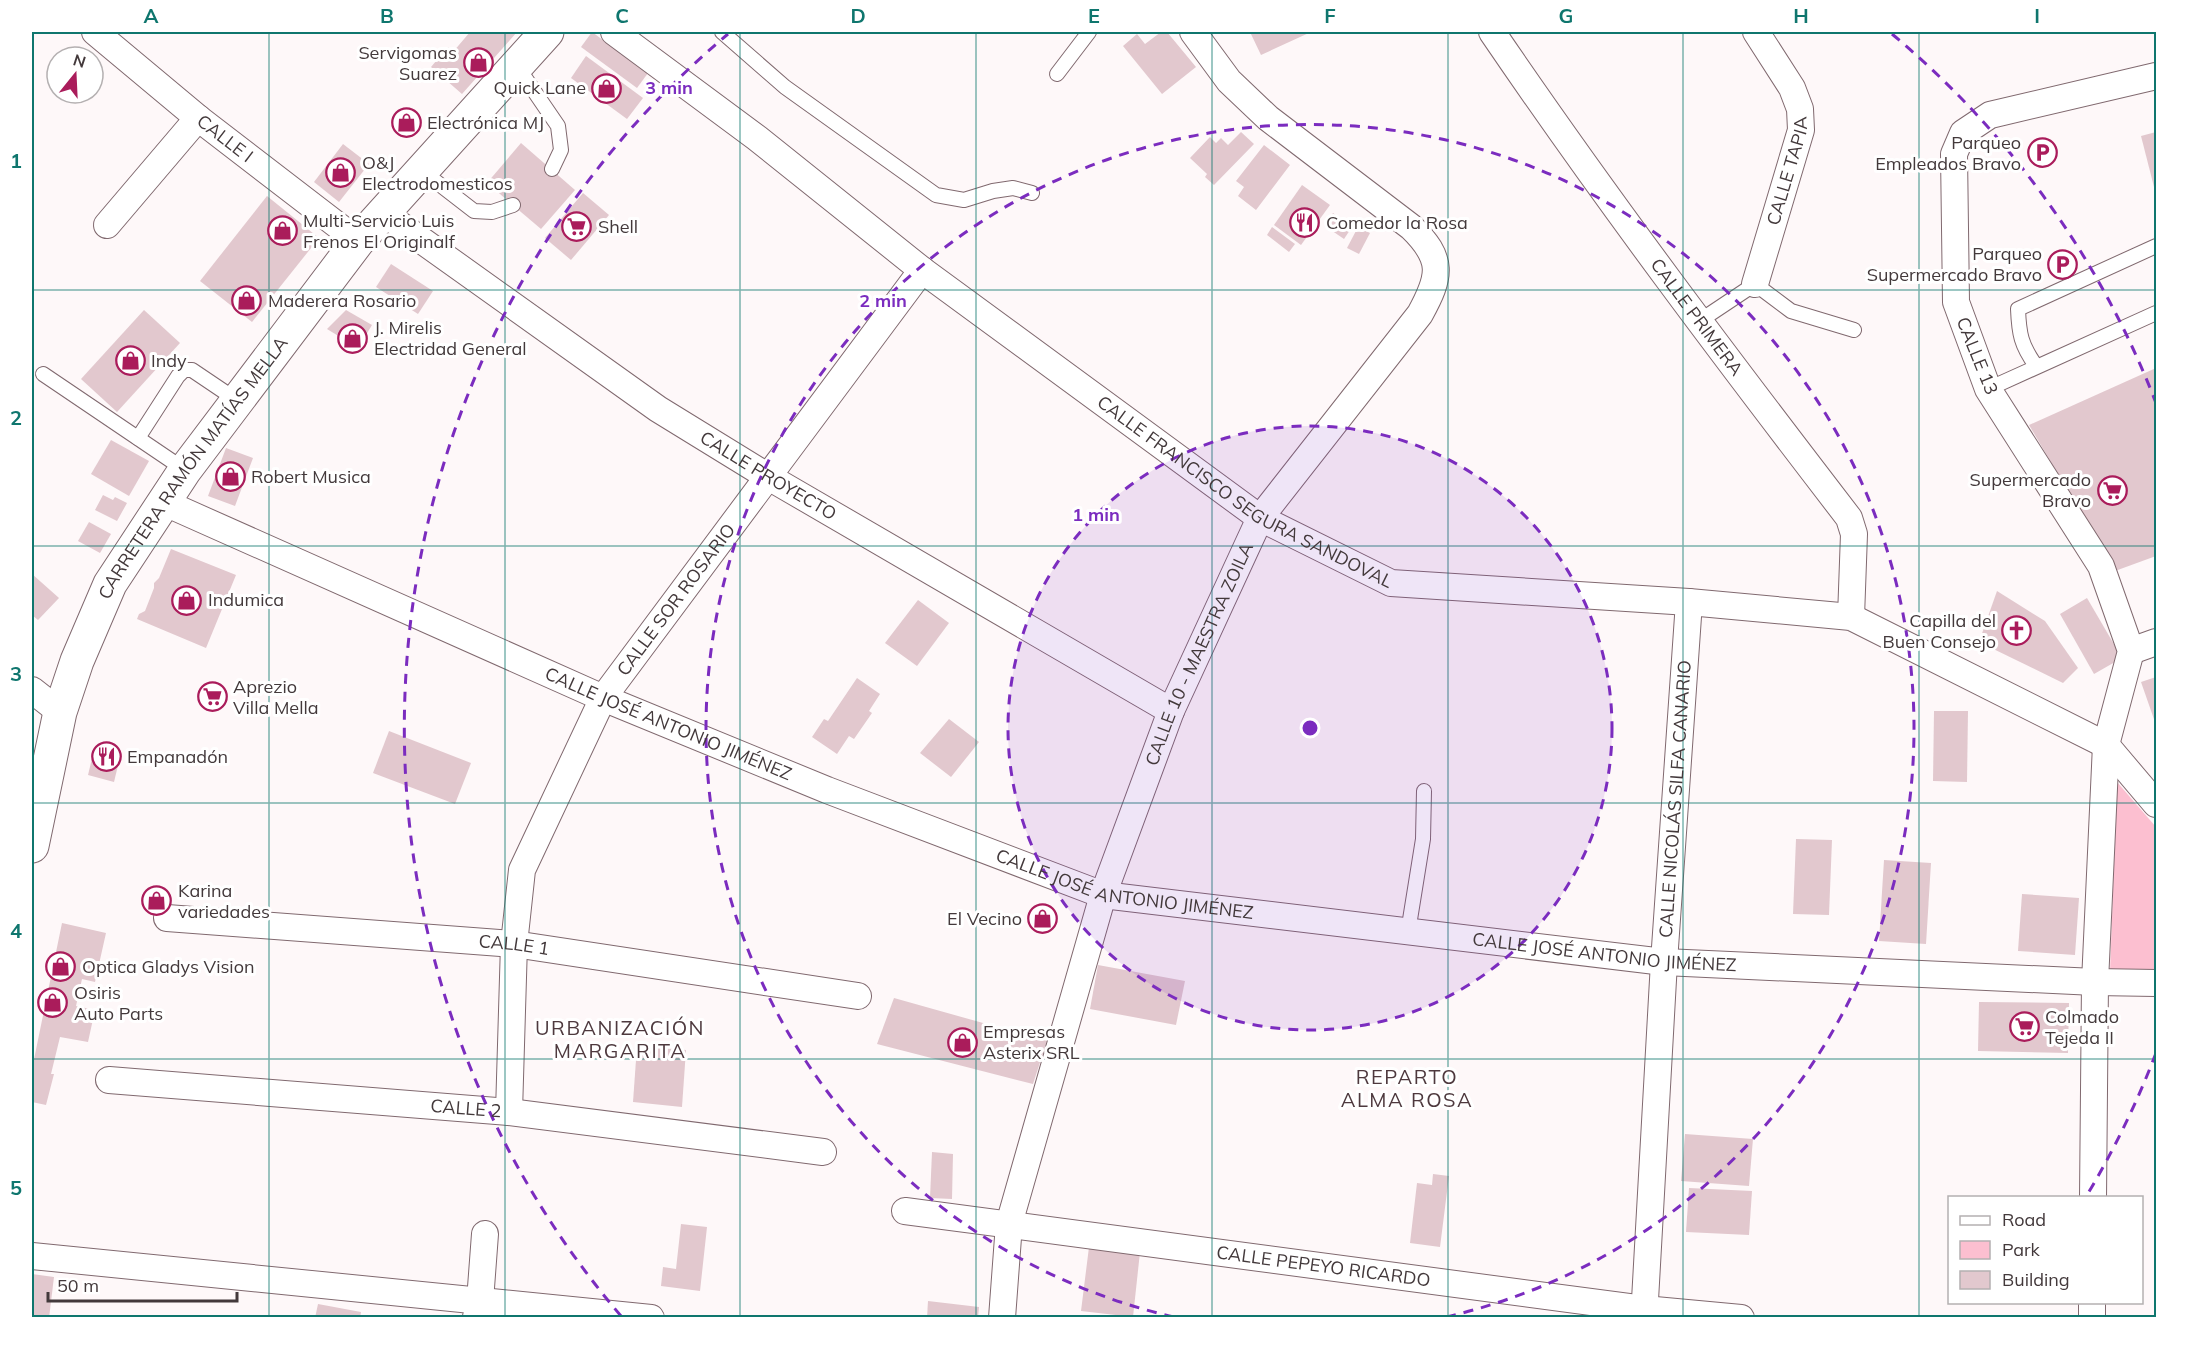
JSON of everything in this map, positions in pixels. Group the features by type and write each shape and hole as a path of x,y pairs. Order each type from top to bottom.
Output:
{"main road":[{"name":"CARRETERA RAMÓN MATÍAS MELLA","path":"32,846 60,712 77,661 110,584 185,470 358,241 547,32"}],"street":[{"name":"CALLE I","path":"95,32 198,118 358,241"},
{"name":"CALLE FRANCISCO SEGURA SANDOVAL","path":"614,32 757,138 922,270 1260,518 1391,583 1689,602 1851,617 2106,745 2157,804"},
{"name":"CALLE 10 - MAESTRA ZOILA","path":"1002,1317 1009,1224 1103,896 1171,711 1260,518 1420,314 1431,295 1436,274 1434,256 1424,240 1411,227 1268,118 1229,81 1193,32"},
{"name":"CALLE PRIMERA","path":"1492,32 1563,138 1698,322 1849,518 1854,534 1851,617"},
{"name":"CALLE TAPIA","path":"1755,284 1801,130 1800,109 1792,88 1756,32"},
{"name":"CALLE 13","path":"2132,651 2101,566 1988,389 1956,302 1954,154 1963,133 1990,115 2157,76"},
{"path":"106,225 198,118"},
{"name":"CALLE PROYECTO","path":"382,212 658,409 767,476 1171,711"},
{"name":"CALLE SOR ROSARIO","path":"509,1112 514,944 522,870 603,698 922,270"},
{"name":"CALLE JOSÉ ANTONIO JIMÉNEZ","path":"163,502 603,698 827,790 1103,896 1664,962 2157,983"},
{"name":"CALLE NICOLÁS SILFA CANARIO","path":"1644,1313 1664,962 1689,602"},
{"path":"2093,1196 2095,982 2106,745 2132,651 2157,642"},
{"path":"32,690 60,712"},
{"name":"CALLE 1","path":"167,918 514,944 858,996"},
{"name":"CALLE 2","path":"109,1080 509,1112 823,1152"},
{"name":"CALLE PEPEYO RICARDO","path":"905,1211 1644,1313 1741,1317"},
{"path":"478,1309 485,1234"},
{"path":"32,1256 478,1309 651,1317"}],"lane":[{"path":"722,32 784,87 936,195 964,200 993,191 1013,188 1032,194"},
{"path":"1057,74 1089,32"},
{"path":"516,65 558,126 561,150 552,169"},
{"path":"421,170 474,211 492,212 513,205"},
{"path":"2036,366 2024,349 2018,309 2157,246"},
{"path":"1698,322 1755,284 1791,311 1854,330"},
{"path":"1988,389 2157,313"},
{"path":"138,438 183,370 192,370 238,401"},
{"path":"43,374 185,470"},
{"path":"1408,932 1423,839 1424,791"}],"green space":[{"path":"2117,782 2156,827 2156,972 2110,972"}],"building":[{"path":"470,32 517,32 462,94 431,67 448,47 453,52"},
{"path":"592,32 648,73 637,88 581,47"},
{"path":"1161,32 1167,32 1196,67 1162,94 1123,46 1137,34 1145,44"},
{"path":"1250,32 1311,32 1261,55"},
{"name":"Quick Lane","path":"586,56 643,98 627,119 571,78"},
{"path":"1241,132 1254,144 1214,185 1205,177 1207,174 1190,158 1210,137 1216,143 1221,138 1228,145"},
{"path":"2156,132 2156,186 2154,187 2141,136"},
{"name":"Shell","path":"521,143 575,190 541,229 487,183"},
{"name":"O&J Electrodomesticos","path":"343,144 369,164 339,202 314,182"},
{"path":"1264,145 1290,165 1256,210 1238,196 1244,187 1236,181"},
{"path":"1302,185 1330,205 1301,245 1274,225"},
{"name":"Shell","path":"583,193 609,215 571,260 545,238"},
{"path":"267,196 319,238 252,322 200,281"},
{"path":"1333,213 1352,227 1344,239 1325,226"},
{"path":"1272,227 1295,244 1289,252 1267,235"},
{"path":"1358,227 1370,233 1359,254 1347,248"},
{"path":"391,264 433,291 418,314 376,287"},
{"name":"Indy","path":"144,310 180,343 117,412 81,379"},
{"name":"J. Mirelis Electridad General","path":"346,310 372,325 358,348 327,329"},
{"name":"Supermercado Bravo","path":"2156,368 2156,556 2115,571 2029,425"},
{"path":"111,440 149,461 129,496 91,474"},
{"name":"Robert Musica","path":"226,448 253,458 235,506 208,496"},
{"path":"103,495 113,500 115,497 127,503 117,521 95,510"},
{"path":"89,522 111,534 100,553 78,541"},
{"name":"Indumica","path":"171,549 236,575 206,648 137,619 139,614 145,611 154,583 159,578"},
{"path":"32,574 59,598 38,620 32,615"},
{"name":"Capilla del Buen Consejo","path":"1997,591 2045,621 2078,668 2063,683 1979,642"},
{"path":"2087,598 2122,658 2094,674 2060,614"},
{"path":"918,600 949,623 917,666 885,643"},
{"path":"2156,677 2156,725 2141,682"},
{"path":"857,678 880,694 869,711 872,713 854,739 849,736 837,754 812,737 824,719 828,721"},
{"path":"1934,711 1968,711 1967,782 1933,781"},
{"path":"949,719 979,742 951,777 920,753"},
{"path":"389,731 471,763 455,804 373,773"},
{"path":"95,746 121,753 114,782 88,775"},
{"path":"1796,839 1832,840 1829,915 1793,914"},
{"path":"1884,860 1931,863 1926,944 1879,941"},
{"path":"2022,894 2079,898 2075,955 2018,951"},
{"path":"62,923 106,933 95,982 82,979 76,1006 95,1010 88,1042 60,1037 46,1105 32,1102 32,1069"},
{"path":"1098,965 1185,981 1176,1025 1090,1009"},
{"name":"Empresas Asterix SRL","path":"894,998 1047,1041 1033,1084 877,1044"},
{"name":"Colmado Tejeda II","path":"1979,1002 2069,1003 2068,1053 1978,1051"},
{"path":"637,1046 686,1050 682,1107 633,1102"},
{"path":"1685,1134 1753,1139 1749,1186 1681,1181"},
{"path":"932,1152 953,1154 952,1199 930,1198"},
{"path":"1433,1174 1449,1176 1440,1247 1410,1243 1417,1183 1432,1185"},
{"path":"1689,1188 1752,1191 1749,1235 1686,1232"},
{"path":"681,1224 707,1227 700,1291 661,1286 663,1267 676,1269"},
{"path":"1089,1247 1140,1252 1133,1317 1081,1311"},
{"path":"32,1274 54,1277 49,1318 32,1318"},
{"path":"928,1301 979,1307 978,1318 927,1318"},
{"path":"318,1304 361,1312 360,1318 315,1318"}],"place":[{"name":"Servigomas Suarez","path":"478,63"},
{"name":"Quick Lane","path":"607,88"},
{"name":"Electrónica MJ","path":"406,123"},
{"name":"Parqueo Empleados Bravo","path":"2042,153"},
{"name":"O&J Electrodomesticos","path":"341,173"},
{"name":"Comedor la Rosa","path":"1305,223"},
{"name":"Shell","path":"577,227"},
{"name":"Multi-Servicio Luis Frenos El Originalf","path":"282,231"},
{"name":"Parqueo Supermercado Bravo","path":"2063,264"},
{"name":"Maderera Rosario","path":"247,301"},
{"name":"J. Mirelis Electridad General","path":"353,338"},
{"name":"Indy","path":"130,361"},
{"name":"Robert Musica","path":"230,477"},
{"name":"Supermercado Bravo","path":"2112,490"},
{"name":"Indumica","path":"187,600"},
{"name":"Capilla del Buen Consejo","path":"2017,631"},
{"name":"Aprezio Villa Mella","path":"212,697"},
{"name":"Empanadón","path":"106,757"},
{"name":"Karina variedades","path":"157,901"},
{"name":"El Vecino","path":"1043,919"},
{"name":"Optica Gladys Vision","path":"61,967"},
{"name":"Osiris Auto Parts","path":"53,1003"},
{"name":"Colmado Tejeda II","path":"2024,1027"},
{"name":"Empresas Asterix SRL","path":"962,1042"}],"district":[{"name":"URBANIZACIÓN MARGARITA","path":"620,1040"},
{"name":"REPARTO ALMA ROSA","path":"1407,1088"}]}
